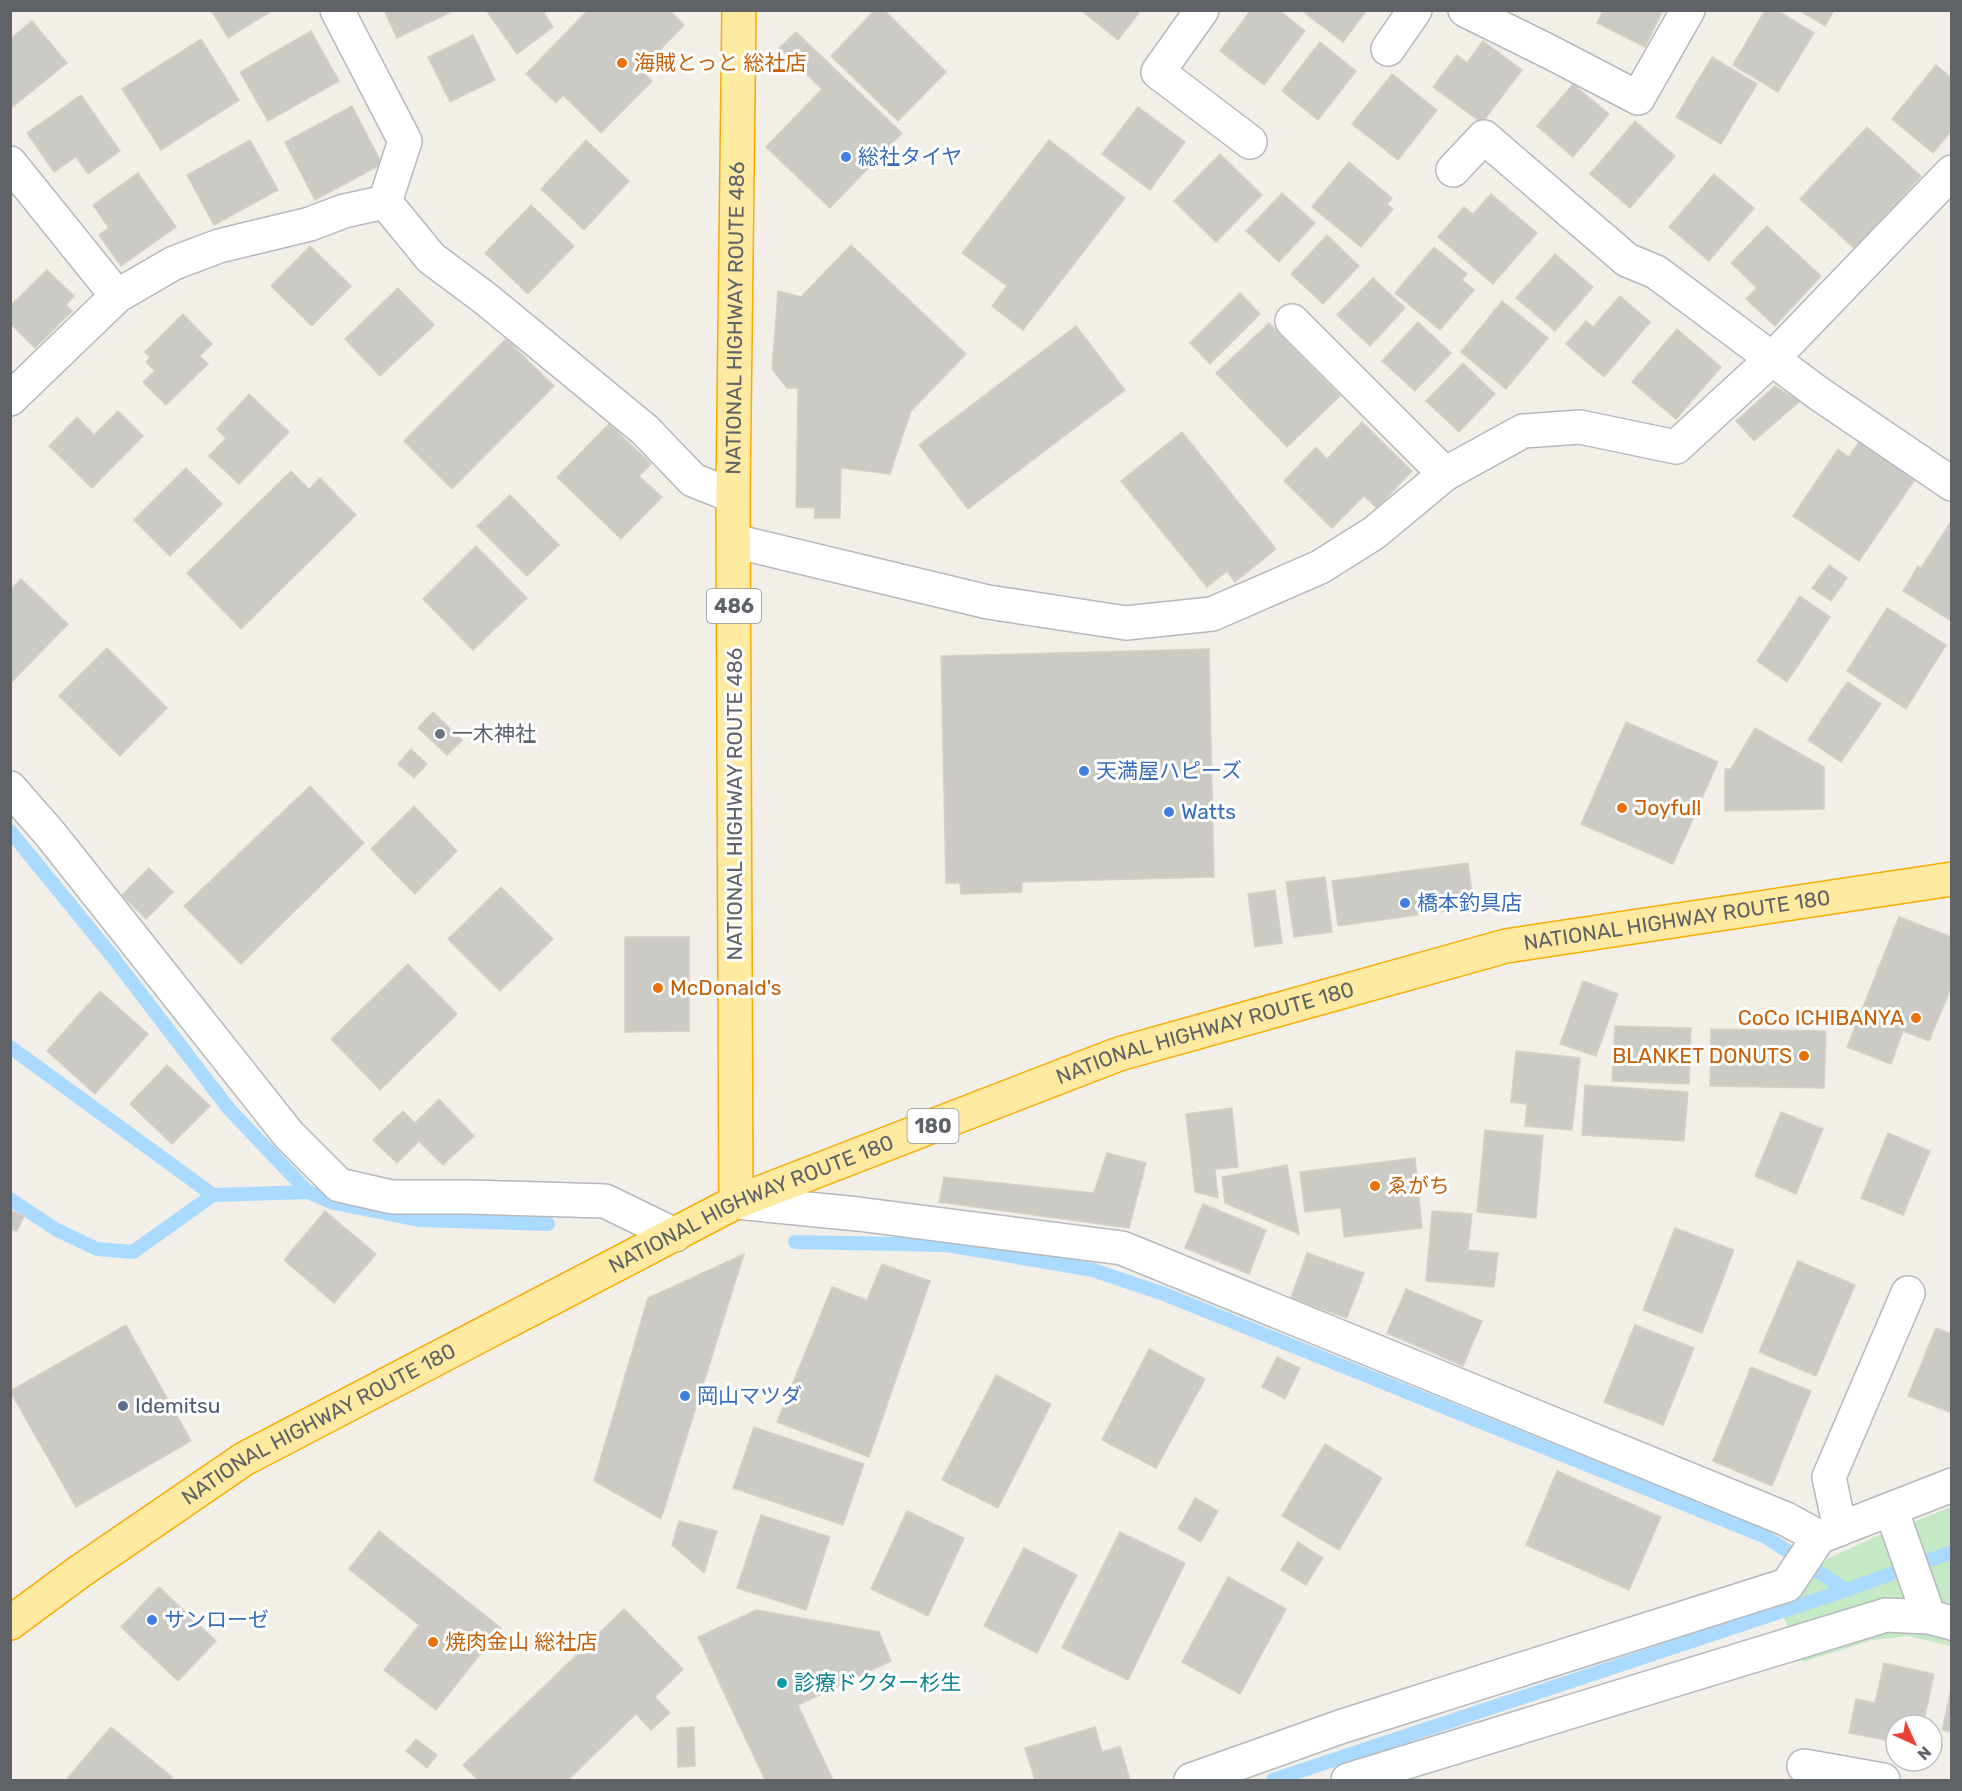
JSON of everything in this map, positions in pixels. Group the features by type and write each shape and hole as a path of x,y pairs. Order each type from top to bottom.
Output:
{"highway":[{"name":"NATIONAL HIGHWAY ROUTE 486","path":"736,1202 733,496 739,10"},
{"name":"NATIONAL HIGHWAY ROUTE 180","path":"10,1623 79,1572 244,1459 736,1202 1119,1054 1506,946 1952,879"}],"street":[{"path":"337,10 405,141 385,202"},
{"path":"1202,10 1158,72 1250,142"},
{"path":"1388,49 1415,10"},
{"path":"1465,10 1638,98 1688,10"},
{"path":"1453,170 1484,137 1628,260 1656,272 1818,393 1952,484"},
{"path":"10,163 117,296"},
{"path":"734,541 988,602 1126,623 1212,614 1320,567 1374,533 1445,474 1522,431 1580,427 1676,447 1772,359 1952,172"},
{"path":"10,399 117,296 174,263 219,246 310,224 344,211 385,202"},
{"path":"385,202 431,258 486,299 645,430 693,480 733,496"},
{"path":"1292,321 1445,474"},
{"path":"10,788 51,835 289,1135 339,1185 392,1197 605,1201 675,1235"},
{"path":"736,1202 858,1214 1122,1248 1786,1519 1829,1533"},
{"path":"1829,1533 1829,1477 1908,1293"},
{"path":"1191,1780 1340,1727 1787,1585 1829,1533 1952,1485"},
{"path":"1891,1509 1916,1581 1940,1620"},
{"path":"1348,1780 1886,1615 1940,1620"},
{"path":"1804,1766 1883,1780"}],"green space":[{"path":"1951,1507 1951,1646 1908,1636 1872,1640 1803,1662 1779,1606 1793,1599 1827,1559 1877,1536"}],"building":[{"path":"211,10 273,10 228,38"},
{"path":"384,10 455,10 397,38"},
{"path":"486,10 547,10 544,13 553,27 517,54"},
{"path":"588,10 669,10 684,25 641,70 652,81 601,133 563,95 556,103 526,74"},
{"path":"875,10 884,10 946,72 898,121 831,56"},
{"path":"1081,10 1141,10 1118,40"},
{"path":"1251,10 1279,10 1305,31 1264,85 1220,51"},
{"path":"1301,10 1367,10 1343,42"},
{"path":"1603,10 1663,10 1645,47 1597,23"},
{"path":"1765,10 1777,10 1814,33 1778,92 1733,65"},
{"path":"1799,10 1834,10 1825,26"},
{"path":"32,21 67,63 10,109 10,39"},
{"path":"311,31 339,81 268,121 240,72"},
{"path":"796,32 902,133 830,208 766,147 822,89 779,48"},
{"path":"473,35 495,80 450,102 428,57"},
{"path":"201,39 239,100 161,150 122,89"},
{"path":"1483,41 1522,70 1482,123 1433,87 1457,55 1467,63"},
{"path":"1320,42 1356,71 1318,120 1282,91"},
{"path":"1712,57 1757,84 1721,144 1676,117"},
{"path":"1936,65 1952,78 1952,130 1933,153 1892,119"},
{"path":"1392,74 1437,110 1398,160 1352,124"},
{"path":"1573,84 1609,114 1573,157 1537,126"},
{"path":"81,95 120,151 88,174 76,157 54,172 27,133"},
{"path":"352,106 382,164 315,200 285,142"},
{"path":"1138,107 1185,142 1150,190 1102,154"},
{"path":"1635,121 1675,156 1630,208 1590,174"},
{"path":"1867,127 1921,176 1855,249 1800,199"},
{"path":"250,140 278,190 214,225 187,175"},
{"path":"586,140 629,181 584,230 541,189"},
{"path":"1049,140 1125,198 1023,330 992,306 1007,286 962,253"},
{"path":"1220,154 1262,195 1216,242 1174,201"},
{"path":"1349,162 1392,198 1387,204 1393,209 1361,247 1312,207"},
{"path":"138,173 176,227 121,266 99,235 109,228 93,205"},
{"path":"1714,174 1754,208 1709,261 1669,227"},
{"path":"1282,193 1315,223 1279,262 1246,231"},
{"path":"1491,194 1537,233 1493,284 1438,237 1464,207 1473,214"},
{"path":"531,205 574,246 528,294 485,253"},
{"path":"1767,226 1821,276 1775,326 1746,299 1757,288 1731,263"},
{"path":"1327,235 1359,266 1323,304 1291,274"},
{"path":"851,245 966,354 911,411 890,474 841,468 840,518 814,518 815,508 796,507 798,388 787,388 772,369 778,291 801,297"},
{"path":"310,246 351,286 312,326 271,286"},
{"path":"1434,247 1467,274 1462,280 1474,290 1440,330 1395,293"},
{"path":"1555,254 1593,287 1555,331 1516,298"},
{"path":"47,270 74,296 66,305 72,311 35,348 10,323 10,306"},
{"path":"1373,278 1405,308 1370,346 1337,315"},
{"path":"398,288 434,325 380,376 345,339"},
{"path":"1240,293 1260,314 1210,364 1190,343"},
{"path":"1620,296 1650,322 1604,377 1566,344 1586,321 1593,327"},
{"path":"1502,301 1548,338 1506,389 1461,352"},
{"path":"183,314 212,344 200,356 208,364 166,405 143,382 155,371 146,362 150,357 145,352"},
{"path":"1418,322 1451,353 1415,391 1382,361"},
{"path":"1269,323 1340,396 1287,447 1216,373"},
{"path":"1076,326 1125,390 968,509 919,445"},
{"path":"1677,329 1721,367 1676,419 1632,382"},
{"path":"506,339 554,386 452,489 404,441"},
{"path":"1463,363 1495,394 1459,432 1426,401"},
{"path":"1775,386 1800,401 1754,441 1736,421"},
{"path":"249,394 289,432 239,484 209,456 226,438 217,429"},
{"path":"118,411 143,436 92,488 49,446 77,417 94,435"},
{"path":"1362,422 1412,471 1377,508 1364,496 1332,528 1284,481 1316,447 1327,459"},
{"path":"609,424 651,464 639,476 662,497 621,539 557,477"},
{"path":"1182,432 1276,549 1235,582 1227,571 1207,587 1121,481"},
{"path":"1860,440 1916,478 1859,561 1793,516 1838,449 1849,457"},
{"path":"186,468 222,504 170,556 134,520"},
{"path":"291,471 309,489 320,478 356,515 241,629 187,573"},
{"path":"510,495 559,545 527,576 477,526"},
{"path":"1952,520 1952,618 1950,620 1903,591 1918,566 1921,568"},
{"path":"476,546 527,598 473,650 423,599"},
{"path":"1829,565 1847,578 1831,601 1812,588"},
{"path":"21,579 68,624 10,684 10,590"},
{"path":"1800,596 1830,617 1787,682 1757,661"},
{"path":"1887,608 1946,645 1906,709 1847,671"},
{"path":"107,648 167,708 120,756 59,696"},
{"path":"1209,649 1214,877 1022,882 1022,892 961,894 960,883 946,883 941,656"},
{"path":"1847,682 1881,704 1841,762 1808,740"},
{"path":"433,712 462,740 447,755 418,728"},
{"path":"1626,722 1718,762 1673,864 1581,824"},
{"path":"1755,728 1824,767 1824,809 1725,811 1725,769 1731,769"},
{"path":"411,749 427,764 414,778 398,764"},
{"path":"310,786 364,843 241,964 184,906"},
{"path":"414,806 457,851 415,894 371,849"},
{"path":"1468,863 1474,907 1338,926 1332,881"},
{"path":"149,868 173,892 146,919 122,895"},
{"path":"1325,877 1332,932 1294,937 1286,882"},
{"path":"501,887 553,939 500,991 448,939"},
{"path":"1275,890 1282,943 1255,947 1248,894"},
{"path":"1899,917 1952,937 1952,985 1929,1041 1903,1031 1891,1064 1847,1047"},
{"path":"625,937 689,937 689,1031 625,1032"},
{"path":"408,964 457,1014 380,1090 331,1039"},
{"path":"1583,981 1618,994 1596,1056 1560,1044"},
{"path":"100,991 148,1034 95,1094 47,1051"},
{"path":"1615,1026 1691,1028 1689,1084 1612,1081"},
{"path":"1711,1029 1826,1031 1824,1088 1710,1086"},
{"path":"1516,1051 1580,1058 1572,1130 1525,1126 1527,1104 1511,1102"},
{"path":"167,1065 210,1106 172,1144 130,1104"},
{"path":"1585,1085 1688,1092 1684,1141 1582,1135"},
{"path":"439,1099 474,1136 443,1165 419,1141 397,1163 373,1140 403,1111 415,1123"},
{"path":"1232,1108 1238,1167 1215,1169 1218,1198 1195,1192 1186,1114"},
{"path":"1781,1112 1823,1129 1796,1194 1755,1176"},
{"path":"1485,1130 1543,1136 1536,1218 1477,1212"},
{"path":"1888,1133 1930,1151 1903,1215 1861,1198"},
{"path":"1107,1153 1146,1163 1129,1228 939,1202 944,1177 1094,1193"},
{"path":"1415,1158 1422,1228 1344,1237 1341,1208 1305,1212 1300,1172"},
{"path":"1287,1165 1299,1234 1225,1203 1222,1177"},
{"path":"1203,1204 1266,1230 1249,1274 1185,1248"},
{"path":"10,1210 24,1216 17,1231 10,1229"},
{"path":"325,1211 376,1254 334,1303 284,1260"},
{"path":"1432,1211 1472,1214 1468,1250 1498,1253 1494,1287 1426,1281"},
{"path":"1675,1228 1734,1250 1702,1333 1643,1310"},
{"path":"1307,1253 1364,1273 1347,1318 1291,1298"},
{"path":"744,1254 661,1519 594,1481 648,1298"},
{"path":"1798,1261 1855,1285 1816,1376 1759,1352"},
{"path":"882,1264 930,1281 869,1457 777,1422 832,1287 867,1300"},
{"path":"1406,1289 1482,1321 1463,1366 1387,1333"},
{"path":"126,1325 191,1441 76,1507 10,1391"},
{"path":"1635,1325 1694,1348 1663,1425 1604,1402"},
{"path":"1936,1328 1952,1334 1952,1413 1908,1396"},
{"path":"1149,1349 1205,1379 1156,1468 1102,1440"},
{"path":"1277,1357 1300,1368 1285,1399 1262,1387"},
{"path":"1751,1367 1811,1391 1772,1486 1713,1461"},
{"path":"996,1375 1051,1404 998,1508 942,1480"},
{"path":"754,1427 864,1464 843,1525 733,1488"},
{"path":"1325,1444 1382,1478 1339,1550 1282,1516"},
{"path":"1557,1471 1661,1517 1629,1590 1526,1545"},
{"path":"1195,1498 1218,1511 1201,1542 1178,1529"},
{"path":"907,1511 964,1538 928,1616 871,1589"},
{"path":"761,1515 830,1537 806,1610 737,1588"},
{"path":"679,1521 717,1531 704,1573 672,1545"},
{"path":"379,1531 501,1628 436,1710 384,1670 419,1625 349,1569"},
{"path":"1120,1532 1185,1563 1128,1680 1062,1648"},
{"path":"1298,1542 1323,1558 1306,1585 1281,1570"},
{"path":"1024,1548 1077,1575 1037,1653 984,1626"},
{"path":"1228,1577 1286,1609 1240,1694 1182,1662"},
{"path":"159,1587 216,1641 178,1681 121,1627"},
{"path":"624,1609 683,1669 655,1697 670,1713 651,1730 636,1714 568,1780 478,1780 463,1765"},
{"name":"診療ドクター杉生","path":"756,1610 879,1632 891,1661 798,1705 833,1780 765,1780 698,1637"},
{"path":"1884,1663 1934,1674 1926,1713 1884,1713 1884,1740 1849,1733 1856,1699 1875,1703"},
{"path":"1952,1686 1952,1732 1944,1730"},
{"path":"111,1727 172,1777 169,1780 66,1780"},
{"path":"694,1727 695,1766 678,1767 677,1728"},
{"path":"1095,1727 1102,1752 1120,1746 1130,1780 1035,1780 1025,1748"},
{"path":"416,1739 437,1755 427,1768 406,1751"}],"waterway":[{"path":"10,831 112,956 229,1109 308,1192 334,1203 419,1220 548,1224"},
{"path":"10,1047 213,1195 308,1192"},
{"path":"10,1199 57,1230 97,1249 133,1252 213,1195"},
{"path":"795,1242 946,1245 1093,1270 1164,1294 1766,1537 1846,1590"},
{"path":"1273,1780 1846,1590 1952,1552"}],"place":[{"name":"海賊とっと 総社店","path":"622,63"},
{"name":"総社タイヤ","path":"846,157"},
{"name":"一木神社","path":"440,734"},
{"name":"天満屋ハピーズ","path":"1084,771"},
{"name":"Joyfull","path":"1622,808"},
{"name":"Watts","path":"1169,812"},
{"name":"橋本釣具店","path":"1405,903"},
{"name":"McDonald's","path":"658,988"},
{"name":"CoCo ICHIBANYA","path":"1916,1018"},
{"name":"BLANKET DONUTS","path":"1804,1056"},
{"name":"ゑがち","path":"1375,1186"},
{"name":"岡山マツダ","path":"685,1396"},
{"name":"Idemitsu","path":"123,1406"},
{"name":"サンローゼ","path":"152,1620"},
{"name":"焼肉金山 総社店","path":"433,1642"},
{"name":"診療ドクター杉生","path":"782,1683"}]}
